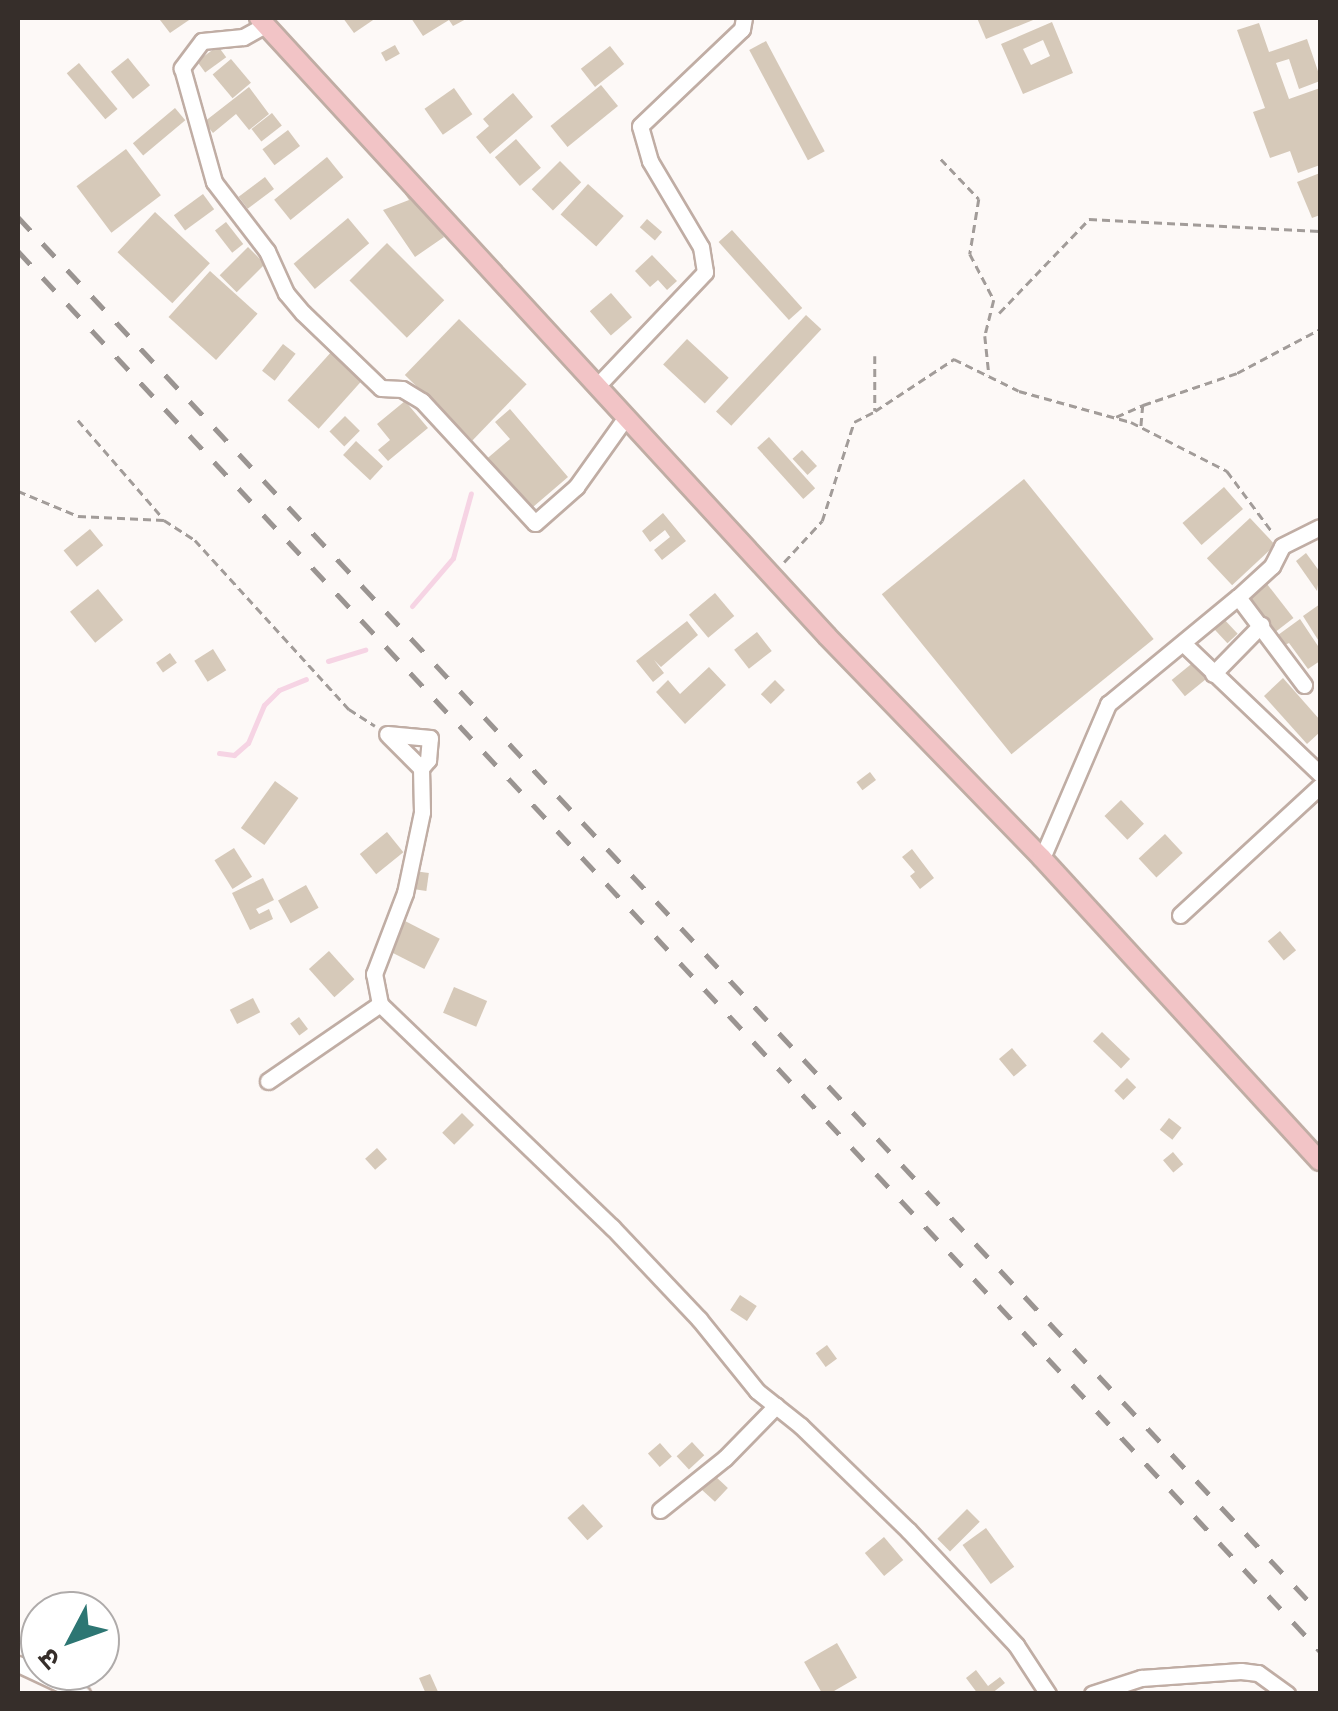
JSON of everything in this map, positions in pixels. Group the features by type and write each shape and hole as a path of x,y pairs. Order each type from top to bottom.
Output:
{"main road":[{"path":"262,21 771,576 1042,858 1320,1160"}],"street":[{"path":"597,386 704,272 701,247 650,161 640,126 742,29 744,18"},
{"path":"262,21 243,37 202,41 182,68 214,182 267,251 286,294 302,313 381,388 402,390 422,401 536,523 576,486 626,417"},
{"path":"1042,858 1108,704 1238,597 1272,566 1282,546 1320,527"},
{"path":"1238,597 1304,685"},
{"path":"1213,674 1261,625"},
{"path":"1184,645 1320,774"},
{"path":"387,734 421,768"},
{"path":"387,734 430,738 428,760 421,768 422,812 405,893 374,974 380,1004 612,1227 699,1318 757,1390 908,1530 1016,1645 1048,1694"},
{"path":"1180,915 1320,786"},
{"path":"268,1082 380,1004"},
{"path":"660,1510 724,1458 776,1406"},
{"path":"18,1664 82,1694"},
{"path":"1092,1694 1141,1678 1241,1670 1258,1674 1287,1694"}],"path":[{"path":"941,159 979,199 970,254 994,300 984,336 990,376"},
{"path":"999,312 1089,219 1320,231"},
{"path":"1114,418 1237,373 1320,329"},
{"path":"876,356 876,411"},
{"path":"771,576 822,521 854,422 954,358 1019,391 1141,427 1227,471 1282,546"},
{"path":"1141,427 1143,405"},
{"path":"78,420 164,520 195,540 349,709 387,734"},
{"path":"18,491 78,516 164,520"}],"building":[{"path":"192,18 170,33 160,20"},
{"path":"343,18 376,18 354,33"},
{"path":"411,18 468,18 453,26 449,20 423,36"},
{"path":"977,18 1038,18 986,39"},
{"path":"1052,22 1073,73 1023,94 1001,44","holes":["1043,40 1050,56 1031,65 1023,49"]},
{"path":"1259,23 1269,52 1307,39 1320,77 1320,81 1299,89 1289,59 1276,63 1289,99 1320,88 1320,165 1298,173 1290,151 1270,158 1253,112 1265,108 1237,30"},
{"path":"766,41 825,151 808,160 749,50"},
{"path":"395,45 400,54 386,62 381,53"},
{"path":"218,46 226,57 205,73 197,61"},
{"path":"610,46 624,64 595,87 581,69"},
{"path":"128,58 150,85 133,99 111,72"},
{"path":"231,59 251,83 233,98 213,74"},
{"path":"79,63 118,109 105,119 67,73"},
{"path":"601,85 618,106 567,147 550,126"},
{"path":"249,87 269,114 249,130 236,114 213,133 204,122"},
{"path":"454,88 472,114 443,135 425,109"},
{"path":"513,93 533,117 490,154 476,137 489,126 483,119"},
{"path":"175,108 185,120 143,156 133,143"},
{"path":"272,113 282,126 261,142 252,129"},
{"path":"288,130 300,146 274,165 262,149"},
{"path":"516,139 541,168 520,186 495,157"},
{"path":"126,149 161,195 111,233 76,186"},
{"path":"327,157 343,177 291,220 274,200"},
{"path":"560,161 581,182 553,210 532,189"},
{"path":"1320,173 1320,215 1312,218 1297,182"},
{"path":"265,177 274,189 248,209 239,197"},
{"path":"588,184 624,216 596,247 561,214"},
{"path":"412,189 444,237 415,257 383,210 409,200 405,194"},
{"path":"203,194 214,209 185,231 174,215"},
{"path":"155,212 210,263 172,303 117,252"},
{"path":"348,218 369,243 315,289 294,264"},
{"path":"647,219 662,232 655,240 640,227"},
{"path":"226,222 243,244 232,253 215,231"},
{"path":"732,230 802,308 789,320 719,242"},
{"path":"387,243 444,300 407,338 350,280"},
{"path":"248,247 265,264 237,292 220,275"},
{"path":"652,255 677,281 667,290 658,280 650,287 635,271"},
{"path":"210,271 258,314 216,360 169,317"},
{"path":"611,293 632,317 611,336 590,311"},
{"path":"806,315 821,329 731,426 716,412"},
{"path":"459,319 527,384 472,440 405,375"},
{"path":"687,339 729,378 705,403 663,365"},
{"path":"283,344 296,354 275,381 262,371"},
{"path":"333,350 364,378 319,429 287,401"},
{"path":"405,401 428,428 388,461 378,450 390,440 377,424"},
{"path":"510,409 568,477 526,513 483,462 510,439 495,422"},
{"path":"345,416 360,431 344,446 329,432"},
{"path":"769,437 815,488 803,499 757,448"},
{"path":"356,441 383,466 370,480 343,455"},
{"path":"802,450 817,466 807,475 792,459"},
{"path":"1024,479 1154,639 1011,754 882,594"},
{"path":"1224,487 1243,509 1202,545 1182,523"},
{"path":"663,513 686,541 662,560 654,550 670,537 665,530 650,542 642,531"},
{"path":"1250,518 1275,545 1232,585 1207,558"},
{"path":"90,529 103,545 77,567 64,550"},
{"path":"1306,553 1320,572 1317,591 1296,561"},
{"path":"1267,584 1293,618 1275,632 1249,598"},
{"path":"98,589 123,620 95,643 70,612"},
{"path":"715,593 734,616 708,638 689,615"},
{"path":"1320,604 1320,643 1303,616"},
{"path":"1222,617 1238,634 1227,643 1212,627"},
{"path":"1300,619 1320,649 1320,661 1308,669 1278,635"},
{"path":"687,621 698,635 661,667 654,660 664,673 653,682 636,661"},
{"path":"757,632 772,651 749,669 734,650"},
{"path":"213,649 226,670 208,682 194,661"},
{"path":"170,653 177,663 163,673 156,663"},
{"path":"1195,661 1208,677 1185,696 1172,680"},
{"path":"709,667 726,685 685,724 656,692 668,680 680,694"},
{"path":"1283,678 1320,720 1320,732 1307,744 1264,696"},
{"path":"775,680 785,690 771,704 761,694"},
{"path":"870,772 876,780 862,790 856,782"},
{"path":"275,781 298,798 264,845 241,828"},
{"path":"1121,800 1144,824 1127,840 1104,816"},
{"path":"387,832 403,852 376,874 360,854"},
{"path":"1165,834 1183,853 1156,878 1139,859"},
{"path":"234,848 252,877 233,889 214,860"},
{"path":"912,849 934,878 920,889 910,876 915,872 902,857"},
{"path":"414,871 429,873 426,891 411,889"},
{"path":"263,878 274,900 256,909 259,914 269,909 273,919 250,930 232,893"},
{"path":"306,885 319,908 291,923 278,901"},
{"path":"405,921 440,939 424,969 390,951"},
{"path":"1280,931 1296,950 1284,960 1268,941"},
{"path":"329,951 354,979 334,997 309,969"},
{"path":"454,987 487,1001 476,1027 443,1013"},
{"path":"253,998 260,1012 237,1024 230,1010"},
{"path":"299,1017 308,1029 299,1036 290,1024"},
{"path":"1102,1032 1130,1059 1121,1068 1093,1041"},
{"path":"1012,1048 1027,1066 1014,1077 999,1059"},
{"path":"1127,1078 1136,1087 1123,1100 1114,1091"},
{"path":"462,1113 474,1125 454,1145 442,1133"},
{"path":"1169,1118 1182,1128 1172,1140 1160,1130"},
{"path":"377,1148 387,1159 375,1170 365,1159"},
{"path":"1173,1152 1183,1164 1173,1173 1163,1160"},
{"path":"740,1295 757,1306 747,1321 730,1310"},
{"path":"827,1345 837,1359 826,1367 816,1353"},
{"path":"692,1442 704,1455 689,1469 677,1456"},
{"path":"660,1443 672,1457 660,1467 648,1453"},
{"path":"714,1475 728,1488 715,1502 701,1489"},
{"path":"583,1504 603,1526 587,1540 567,1518"},
{"path":"967,1509 980,1522 950,1551 937,1539"},
{"path":"986,1528 1014,1567 991,1584 963,1545"},
{"path":"884,1537 903,1560 884,1576 865,1553"},
{"path":"837,1643 857,1678 823,1694 804,1662"},
{"path":"976,1670 988,1686 1000,1677 1005,1683 991,1694 978,1694 966,1678"},
{"path":"430,1674 439,1694 426,1694 419,1678"}],"waterway":[{"path":"412,606 453,558 471,493"},
{"path":"328,661 365,650"},
{"path":"219,753 234,755 248,743 264,705 279,690 306,679"}],"railway":[{"path":"18,217 1320,1613"},
{"path":"18,251 1320,1651"}]}
